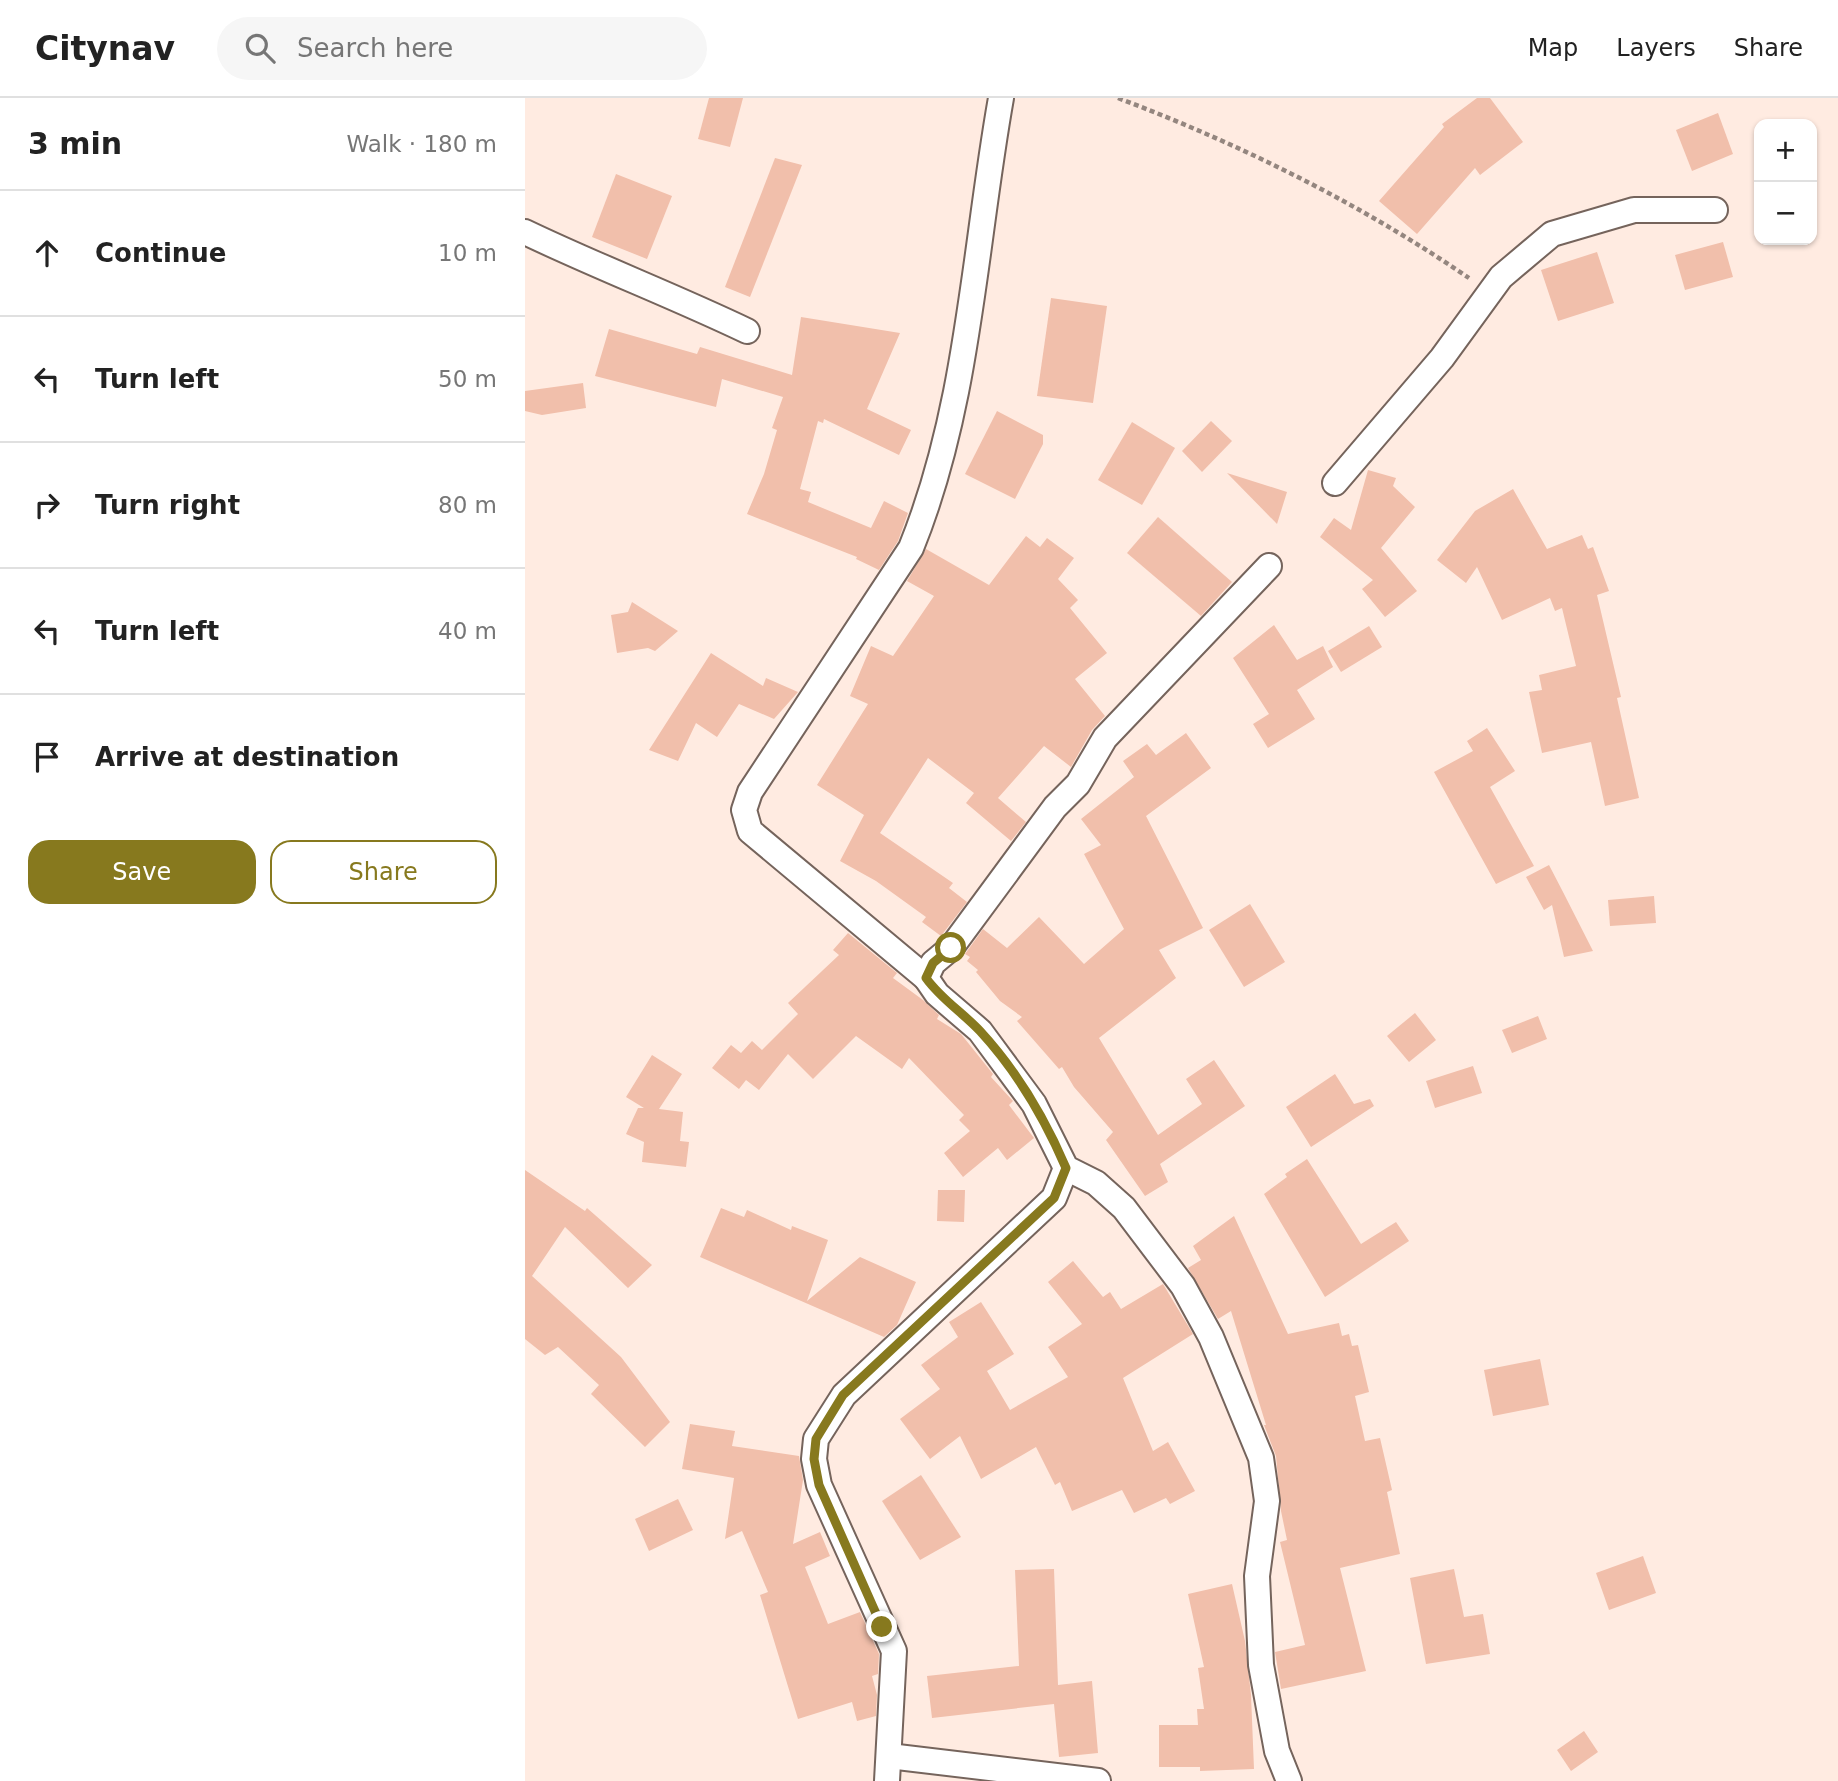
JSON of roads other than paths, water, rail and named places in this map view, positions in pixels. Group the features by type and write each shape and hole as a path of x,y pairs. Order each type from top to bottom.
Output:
{"street":[{"path":"1001,98 957,392 927,507 911,548 750,792 744,810 750,831 926,978 937,994 980,1031 1034,1104 1066,1168 1096,1183 1124,1208 1183,1286 1211,1337 1261,1458 1267,1501 1257,1576 1261,1665 1277,1751 1289,1781"},
{"path":"1335,483 1443,358 1501,277 1552,234 1634,209 1715,210"},
{"path":"525,232 595,266 674,296 747,331"},
{"path":"926,978 933,963 951,948 1055,807 1078,784 1105,738 1269,566"},
{"path":"887,1781 894,1651 819,1485 814,1459 816,1439 843,1395 1054,1198 1066,1168"},
{"path":"889,1756 1098,1781"}]}
